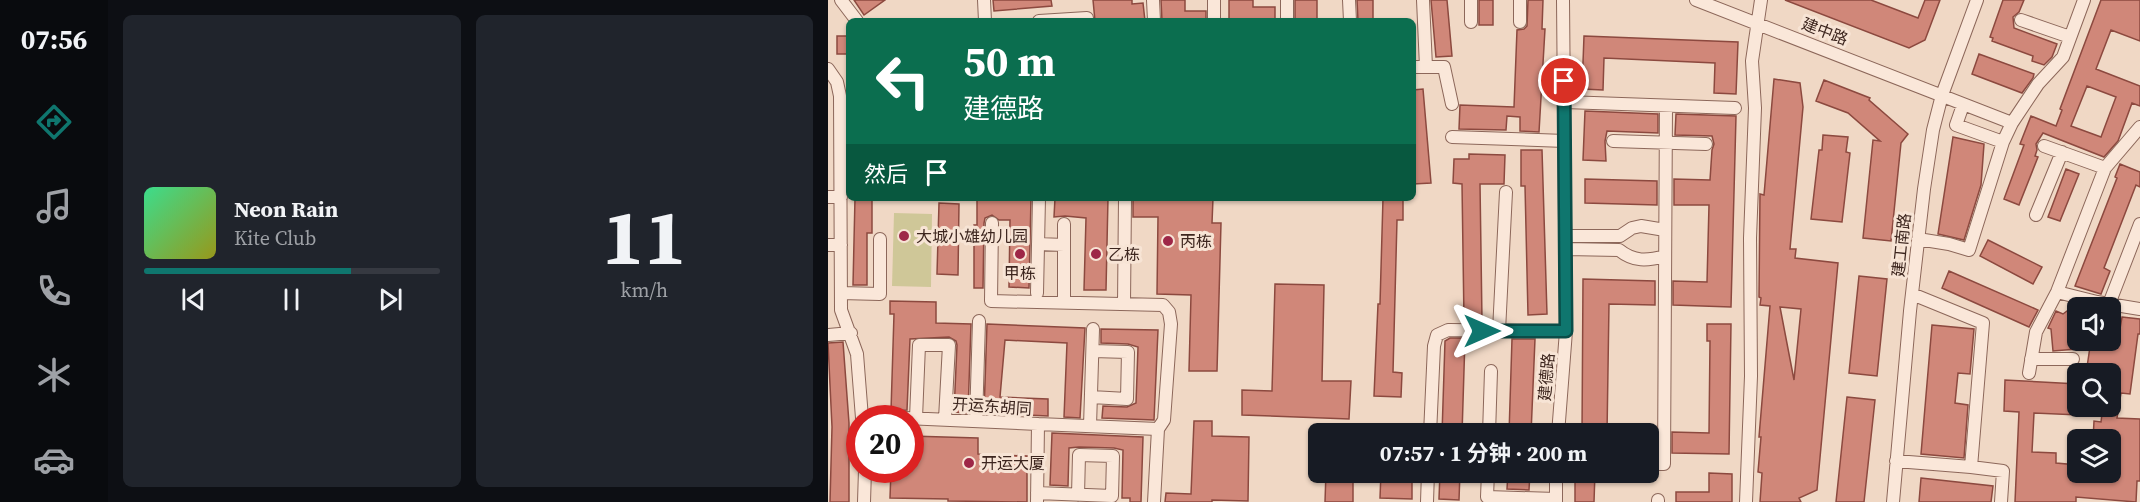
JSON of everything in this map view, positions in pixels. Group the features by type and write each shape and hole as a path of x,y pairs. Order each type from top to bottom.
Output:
{"street":[{"path":"841,0 855,18"},
{"path":"984,0 985,18"},
{"path":"1153,0 1154,18"},
{"path":"1214,0 1214,18"},
{"path":"1287,0 1287,18"},
{"path":"1349,0 1350,18"},
{"path":"1423,0 1426,67"},
{"path":"1471,0 1471,22"},
{"path":"1520,0 1520,22"},
{"name":"建德路","path":"1559,423 1566,331 1563,0"},
{"name":"建中路","path":"1696,0 2012,123"},
{"path":"1746,502 1751,375 1750,238 1755,108 1752,61 1761,0"},
{"name":"建工南路","path":"1893,502 1912,294 1933,130 1942,95 1977,0"},
{"path":"1918,239 1969,250 2003,142 2012,123 2038,84 2063,57 2084,0"},
{"path":"2021,21 2070,38"},
{"path":"1416,67 1444,67 1452,104"},
{"path":"829,73 845,96 834,197 834,245 841,293 841,310 857,354 861,405"},
{"path":"1564,102 1735,108"},
{"path":"1963,105 1956,125 2003,142"},
{"path":"1659,464 1664,464 1666,106"},
{"path":"2029,373 2036,332 2057,292 2105,168 2140,127"},
{"path":"1452,137 1565,141"},
{"path":"1613,141 1706,144"},
{"path":"2044,146 2105,168"},
{"path":"2036,215 2062,152"},
{"path":"1499,331 1506,192"},
{"path":"1037,293 1039,201"},
{"path":"1124,304 1125,201"},
{"path":"992,223 991,301 1163,305 1169,312 1164,420 1158,429 1154,502"},
{"path":"1064,224 1064,303"},
{"path":"2112,297 2140,224"},
{"path":"1566,242 1620,236 1632,228 1641,226 1665,230"},
{"path":"841,293 880,294 880,239"},
{"path":"1566,242 1619,250 1639,260 1665,256"},
{"path":"1038,244 1064,245"},
{"path":"2057,292 2079,297"},
{"path":"1912,294 1983,323 1971,467"},
{"path":"2121,306 2140,309"},
{"path":"976,421 979,321"},
{"path":"1090,426 1093,329"},
{"path":"1430,423 1434,346 1437,335 1448,330 1566,331"},
{"path":"828,335 851,333"},
{"path":"912,405 919,345 949,345 945,419"},
{"path":"1091,397 1127,399 1128,352 1093,351"},
{"path":"2031,359 2073,359"},
{"path":"1489,423 1491,371"},
{"name":"开运东胡同","path":"924,418 1038,424 1037,498"},
{"path":"1038,424 1158,429"},
{"path":"1896,461 2003,471 2001,502"},
{"path":"864,502 865,483"},
{"path":"1427,502 1428,483"},
{"path":"1488,483 1487,497 1556,501 1556,483"},
{"path":"1037,498 1078,495"}],"shaded area":[{"path":"894,213 932,214 931,287 892,286"}],"building":[{"path":"854,0 885,0 864,15"},
{"path":"993,0 1051,0 1052,6 994,11"},
{"path":"1093,0 1132,0 1132,4 1143,3 1145,18 1095,18"},
{"path":"1161,0 1185,0 1185,11 1206,11 1206,18 1162,18"},
{"path":"1229,0 1253,0 1253,7 1275,7 1275,18 1229,18"},
{"path":"1295,0 1317,0 1317,18 1295,18"},
{"path":"1357,0 1373,0 1373,18 1358,18"},
{"path":"1431,0 1447,0 1452,56 1436,57"},
{"path":"1479,0 1493,0 1493,25 1479,25"},
{"path":"1528,0 1543,0 1542,29 1545,29 1539,132 1520,131 1520,117 1507,116 1506,130 1459,129 1460,105 1514,107 1517,30 1527,26"},
{"path":"1785,0 1871,0 1918,18 1925,0 1940,0 1925,40 1909,48"},
{"path":"2003,0 2024,0 2019,12 2013,17 2014,28 2057,44 2052,57 2044,65 2032,61 2033,56 1992,41 1993,38 1990,37"},
{"path":"2101,0 2140,0 2140,41 2111,30 2096,69 2140,86 2140,106 2132,103 2118,141 2104,157 2043,133 2036,144 2035,156 2038,157 2019,205 2004,199 2024,145 2020,144 2031,116 2056,126 2062,110 2060,109","holes":["2087,86 2116,97 2101,137 2071,126"]},
{"path":"837,36 846,36 846,54 837,54"},
{"path":"1584,36 1738,42 1736,94 1714,93 1715,63 1604,58 1603,90 1582,89"},
{"path":"1979,54 2034,74 2033,78 2022,93 1972,74"},
{"path":"1774,79 1800,83 1803,107 1790,249 1796,249 1795,258 1838,263 1817,490 1799,498 1801,502 1760,502 1762,473 1758,472 1761,437 1759,437 1770,306 1760,305 1761,298 1759,297 1760,194 1764,195","holes":["1780,307 1801,309 1794,380"]},
{"path":"1824,80 1870,98 1869,100 1908,134 1901,143 1891,241 1863,238 1873,140 1880,141 1848,113 1816,101"},
{"path":"1423,89 1431,183 1416,184 1416,90"},
{"path":"1585,111 1658,114 1658,133 1607,131 1606,161 1583,160"},
{"path":"1676,114 1736,116 1731,307 1673,305 1673,281 1707,282 1709,205 1674,205 1674,179 1710,180 1714,144 1712,136 1675,135"},
{"path":"1823,135 1848,137 1846,152 1850,153 1842,222 1811,219 1819,150 1822,150"},
{"path":"1953,137 1984,144 1981,185 1964,240 1938,234"},
{"path":"1521,150 1542,150 1547,314 1528,315 1525,186 1521,186"},
{"path":"1469,154 1505,155 1504,184 1480,184 1482,320 1464,320 1462,184 1453,183 1454,159 1469,159"},
{"path":"2120,164 2140,172 2140,187 2136,185 2104,268 2110,271 2101,294 2075,286 2117,178 2115,177"},
{"path":"2066,169 2079,174 2060,221 2048,217"},
{"path":"1585,179 1657,181 1657,205 1585,203"},
{"path":"855,201 872,201 872,233 867,233 867,285 853,285"},
{"name":"甲栋","path":"977,201 1031,201 1029,288 1009,287 1010,220 999,220 992,215 985,218 984,223 983,288 974,288 974,225 977,225"},
{"name":"乙栋","path":"1055,201 1108,201 1106,290 1084,290 1086,218 1054,217"},
{"path":"1133,201 1213,201 1212,223 1221,223 1217,371 1189,371 1191,295 1157,294 1158,217 1133,217"},
{"path":"1383,201 1403,201 1403,220 1397,220 1393,372 1402,373 1401,397 1374,396 1378,304 1380,304"},
{"path":"939,203 959,204 958,275 937,274"},
{"path":"1988,240 2042,267 2033,284 1980,256"},
{"path":"1949,271 2038,310 2029,327 1942,288"},
{"path":"1859,276 1887,279 1877,376 1849,373"},
{"path":"1583,279 1655,281 1655,305 1609,304 1607,423 1582,423"},
{"path":"1275,284 1324,285 1322,381 1351,381 1349,419 1242,415 1242,390 1272,391"},
{"path":"890,301 936,302 936,323 971,324 968,413 954,412 957,345 956,341 949,337 910,339 907,405 891,405 894,314 890,314"},
{"path":"2056,311 2063,314 2067,311 2067,350 2053,351 2051,329 2048,328"},
{"path":"2122,317 2140,319 2140,334 2138,334 2130,394 2121,393 2121,363 2088,363 2089,351 2121,351"},
{"path":"987,324 1085,328 1080,418 1064,417 1067,343 1005,340 1000,397 1048,399 1048,416 984,413"},
{"path":"1707,324 1731,324 1729,454 1672,453 1672,432 1709,433 1710,341 1707,341"},
{"path":"1932,325 1974,329 1970,374 1958,373 1955,403 1968,405 1964,458 1921,454"},
{"path":"1101,329 1158,330 1154,420 1102,418 1103,406 1127,407 1136,403 1138,347 1128,344 1101,343"},
{"path":"1450,338 1465,338 1462,423 1442,423 1445,341"},
{"path":"1512,339 1535,339 1531,423 1509,423"},
{"path":"843,342 848,405 846,483 849,483 849,502 830,502 832,427 828,343"},
{"path":"2005,380 2067,383 2067,414 2034,413 2032,452 2056,453 2056,463 2067,464 2067,483 2121,483 2121,429 2094,429 2094,421 2101,422 2102,417 2140,419 2140,481 2137,481 2136,502 2076,497 2076,502 2015,502 2019,412 2004,411"},
{"path":"1847,397 1875,400 1864,502 1836,502"},
{"path":"1194,421 1212,421 1212,436 1249,437 1248,501 1165,502 1166,493 1191,494"},
{"path":"1052,433 1143,437 1141,502 1130,502 1130,498 1122,498 1123,450 1114,448 1069,448 1068,486 1050,485"},
{"name":"开运大厦","path":"924,436 978,438 978,454 1027,456 1027,502 890,498 891,483 924,483"},
{"path":"1709,473 1732,474 1732,502 1676,502 1676,492 1709,492"},
{"path":"1921,478 1993,486 1991,502 1919,502"},
{"path":"1326,483 1353,483 1353,502 1325,502"},
{"path":"1381,483 1412,483 1412,499 1380,498"},
{"path":"1440,483 1460,483 1459,500 1439,499"},
{"path":"1507,483 1529,483 1529,490 1507,489"},
{"path":"1575,483 1595,483 1594,502 1575,502"}],"place":[{"name":"大城小雄幼儿园","path":"904,236"},
{"name":"丙栋","path":"1168,241"},
{"name":"甲栋","path":"1020,254"},
{"name":"乙栋","path":"1096,254"},
{"name":"开运大厦","path":"969,463"}],"route":[{"path":"1482,331 1566,331 1564,81"}]}
